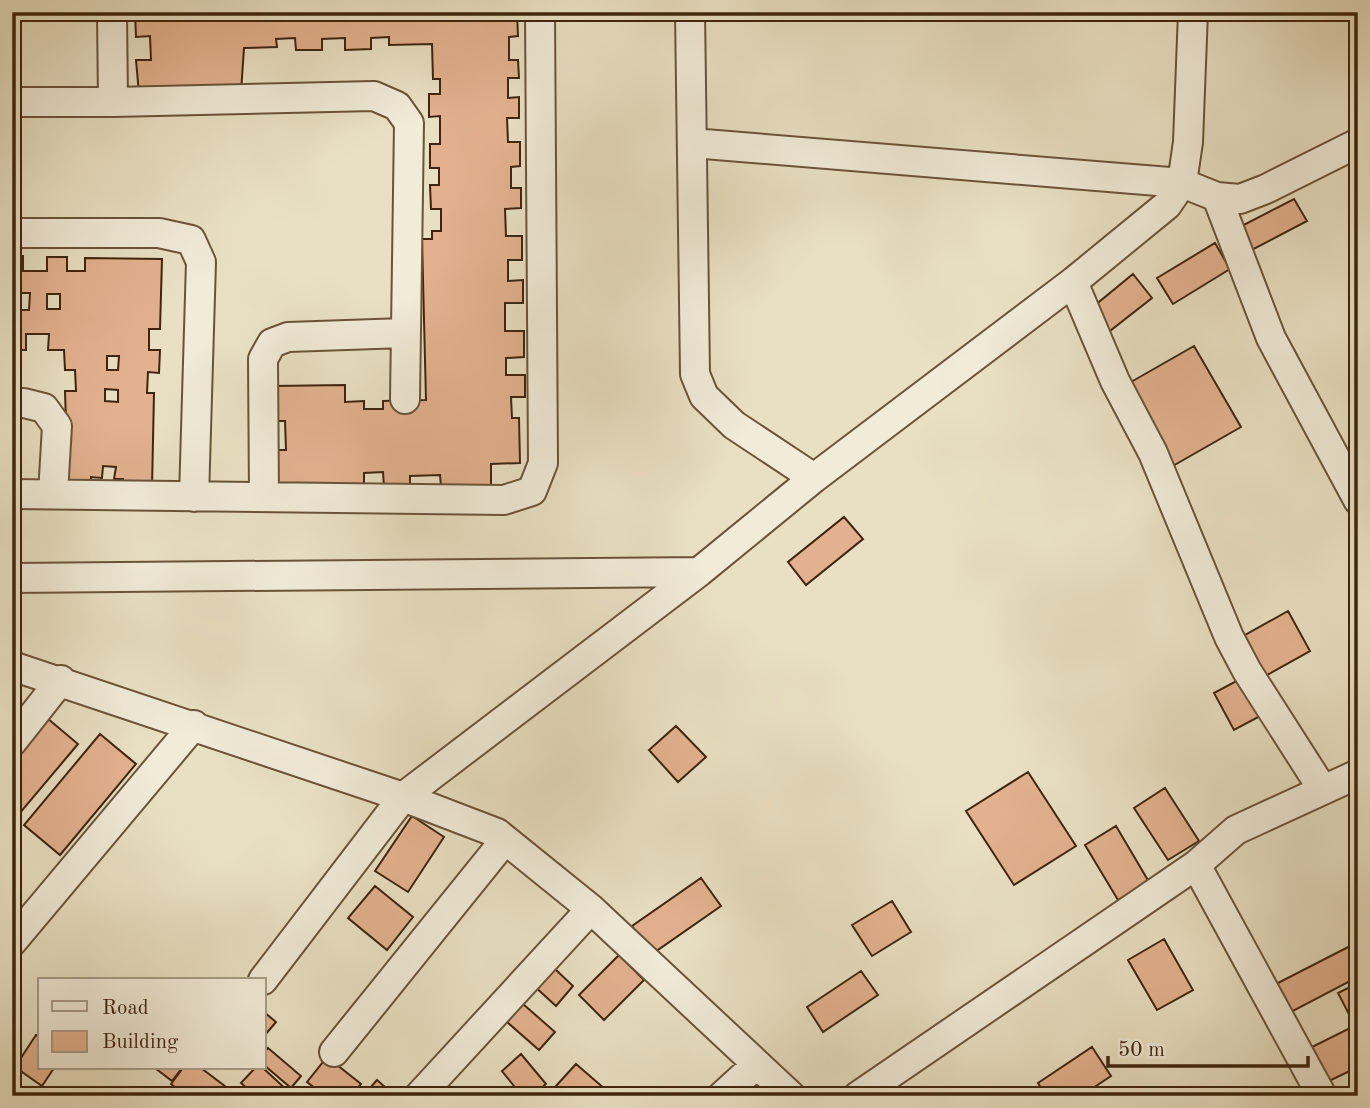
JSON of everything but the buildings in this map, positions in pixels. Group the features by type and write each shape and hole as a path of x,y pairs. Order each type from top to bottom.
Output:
{"street":[{"path":"112,12 113,102"},
{"path":"12,494 504,500 532,491 543,463 540,12"},
{"path":"690,12 695,374 704,396 734,425 814,478"},
{"path":"266,978 403,797 699,572 814,478 1073,282 1167,205 1182,183 1188,142 1193,12"},
{"path":"12,102 374,96 397,106 409,123 405,399"},
{"path":"692,143 1182,183 1217,198 1240,199 1356,151"},
{"path":"1217,198 1271,338 1358,500"},
{"path":"12,233 159,233 191,240 201,262 194,497"},
{"path":"1073,282 1115,381 1153,453 1229,637 1247,671 1323,790"},
{"path":"264,497 263,359 272,343 288,337 405,333"},
{"path":"12,403 44,408 57,426 53,494"},
{"path":"12,578 699,572"},
{"path":"12,666 61,680 403,797 497,834 592,909 792,1096"},
{"path":"12,742 61,680"},
{"path":"12,942 194,726"},
{"path":"858,1096 1196,865 1236,830 1358,774"},
{"path":"334,1052 505,840"},
{"path":"1196,865 1322,1096"},
{"path":"419,1096 592,909"},
{"path":"722,1096 757,1064"}]}
